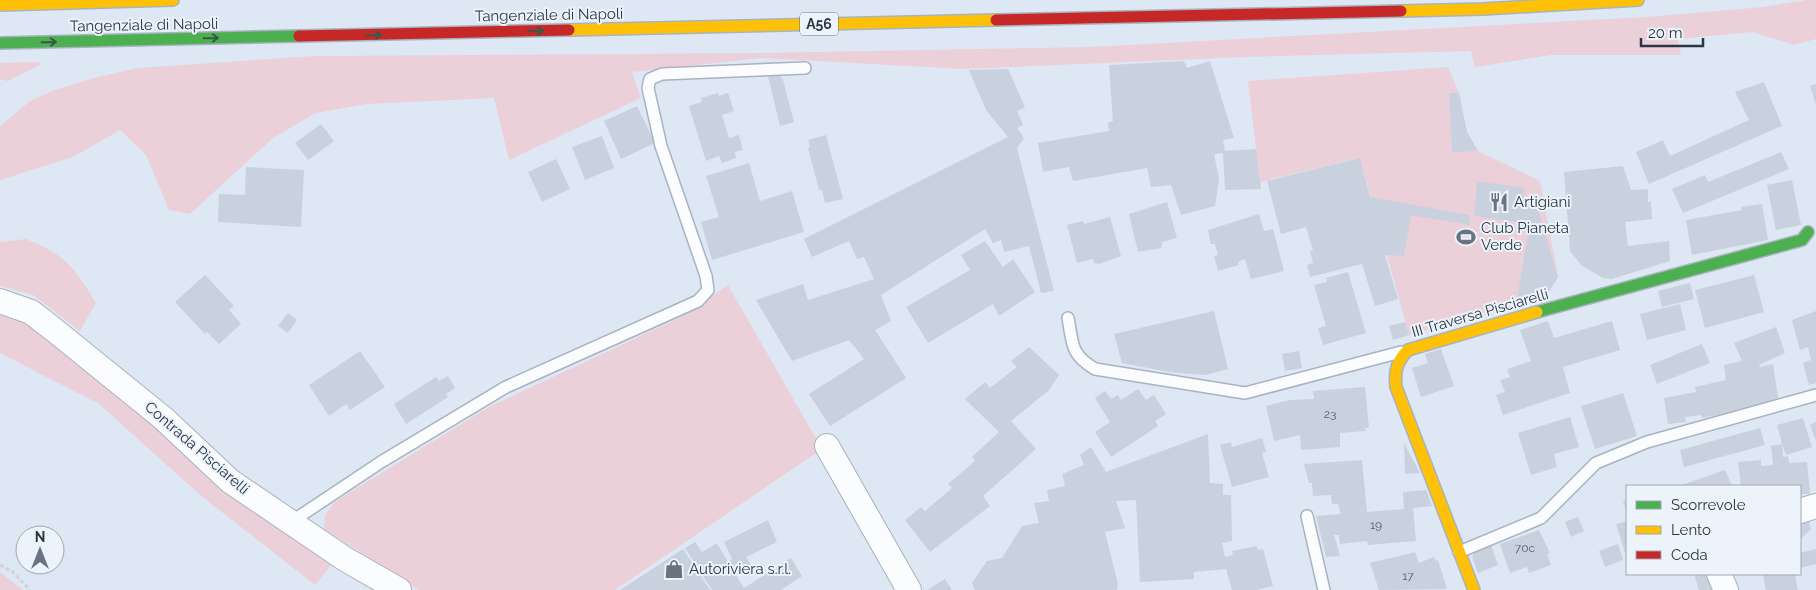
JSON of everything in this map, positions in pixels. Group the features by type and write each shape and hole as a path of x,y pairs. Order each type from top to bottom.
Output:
{"main road":[{"name":"Tangenziale di Napoli","path":"0,5 173,0"},
{"name":"Tangenziale di Napoli","path":"0,43 1483,9 1638,0"},
{"name":"III Traversa Pisciarelli","path":"1474,590 1396,387 1394,372 1398,360 1408,350 1601,293 1802,240 1808,232"}],"street":[{"name":"Contrada Pisciarelli","path":"0,301 31,312 163,418 230,481 345,560 399,590"},
{"path":"827,446 909,590"},
{"path":"1801,510 1816,506"},
{"path":"1720,575 1726,590"}],"lane":[{"path":"291,522 381,462 506,387 698,301 708,290 706,276 661,146 648,88 650,79 662,74 805,68"},
{"path":"1068,318 1073,346 1080,360 1094,369 1245,393 1408,350"},
{"path":"1459,552 1541,518 1596,463 1647,442 1816,395"},
{"path":"1307,516 1324,590"}],"path":[{"path":"0,564 13,572 30,590"}],"shaded area":[{"path":"1816,0 1816,39 1794,45 1752,32 1678,39 1681,55 1552,55 1475,67 1471,51 1245,57 964,69 761,58 632,72 641,98 509,160 494,98 366,104 316,113 273,138 190,214 169,210 146,155 120,130 73,157 0,180 0,126 30,101 54,90 137,68 313,56 757,53 1091,47 1646,17 1763,7"},
{"path":"40,62 40,65 7,81 0,79 0,63"},
{"name":"Club Pianeta Verde","path":"1448,67 1459,93 1467,132 1478,151 1540,181 1558,277 1548,293 1537,302 1409,335 1360,158 1260,182 1248,81"},
{"path":"26,239 51,251 68,264 75,271 96,303 80,331 33,295 0,286 0,242"},
{"path":"728,285 822,449 615,590 419,590 324,529 325,515 336,501 489,407 677,319"},
{"path":"0,308 11,311 332,564 315,585 200,495 99,404 0,353"},
{"path":"0,572 23,590 0,590"}],"building":[{"path":"1184,61 1187,68 1210,61 1234,138 1223,140 1225,151 1256,149 1261,189 1225,190 1223,153 1214,154 1219,179 1215,206 1181,215 1171,185 1151,187 1147,168 1073,181 1069,167 1043,172 1038,143 1109,131 1108,123 1113,121 1109,65"},
{"path":"1008,69 1025,107 1017,111 1023,125 1017,128 1024,138 1017,148 1054,291 1041,293 1029,246 1004,252 1001,240 993,243 985,229 881,295 891,321 875,330 906,378 830,426 809,394 864,359 849,340 792,361 756,300 803,284 808,300 874,279 864,257 857,259 849,241 812,257 804,239 1008,137 986,110 969,70"},
{"path":"767,72 779,75 783,80 794,122 780,126"},
{"path":"1764,82 1782,126 1649,184 1636,152 1663,140 1670,156 1749,120 1735,92"},
{"path":"1816,84 1816,105 1810,86"},
{"path":"718,93 719,96 728,93 734,111 722,115 729,138 739,135 743,150 735,152 736,158 722,163 719,156 706,161 689,106 702,102 701,98"},
{"path":"1449,93 1459,93 1467,132 1478,151 1452,152"},
{"path":"637,106 655,143 621,159 604,121"},
{"path":"321,124 334,141 308,160 295,143"},
{"path":"826,135 843,199 825,203 822,190 819,190 808,148 810,147 808,140"},
{"path":"602,136 614,168 585,180 572,147"},
{"path":"1781,152 1789,169 1683,213 1672,189 1705,175 1708,182"},
{"path":"1360,158 1370,197 1470,215 1469,225 1411,215 1404,256 1385,255 1398,299 1375,306 1362,264 1310,277 1307,265 1313,263 1310,251 1313,251 1306,227 1281,234 1267,181"},
{"path":"556,159 570,189 542,202 528,172"},
{"path":"749,163 760,201 792,191 804,232 712,260 701,222 719,217 706,176"},
{"path":"1623,166 1631,190 1648,189 1648,202 1651,202 1652,219 1625,222 1628,246 1669,241 1670,261 1612,279 1603,278 1581,265 1570,251 1564,172"},
{"path":"246,167 304,170 301,227 218,222 219,194 245,195"},
{"path":"1792,180 1801,225 1776,230 1767,185"},
{"path":"1477,181 1524,188 1524,207 1536,203 1558,277 1548,293 1537,302 1516,306 1529,227 1520,226 1521,223 1474,216"},
{"path":"1167,202 1177,238 1162,242 1161,248 1138,252 1129,214"},
{"path":"1762,204 1768,240 1692,255 1686,220 1742,210 1741,207"},
{"path":"1259,214 1264,231 1273,229 1284,271 1251,279 1245,259 1238,262 1239,265 1218,271 1214,256 1218,255 1215,244 1211,244 1208,230"},
{"path":"1110,217 1121,256 1099,264 1094,263 1093,259 1077,263 1067,225 1083,221 1084,224"},
{"path":"985,241 1003,267 1013,259 1035,292 999,316 993,304 928,343 906,307 970,270 961,255"},
{"path":"1348,272 1366,333 1323,345 1318,328 1326,326 1314,285 1327,282 1326,278"},
{"path":"205,275 234,306 229,310 241,324 219,344 207,332 205,334 175,302"},
{"path":"1754,275 1764,312 1705,328 1695,290"},
{"path":"1690,283 1694,299 1662,307 1658,291"},
{"path":"1680,304 1686,330 1647,340 1640,314"},
{"path":"1214,311 1228,369 1206,375 1169,372 1122,363 1114,334"},
{"path":"1816,311 1816,383 1809,385 1803,363 1811,360 1808,347 1800,350 1792,320"},
{"path":"288,313 297,320 288,333 278,326"},
{"path":"1548,321 1554,338 1612,321 1620,350 1563,367 1570,393 1503,415 1496,395 1505,392 1500,380 1510,377 1507,369 1531,361 1520,330"},
{"path":"1405,322 1409,335 1393,340 1389,326"},
{"path":"1776,327 1785,353 1759,365 1760,367 1773,364 1779,403 1702,418 1701,415 1685,417 1686,422 1668,424 1664,398 1696,392 1695,387 1726,380 1724,365 1742,361 1734,343"},
{"path":"1702,344 1710,363 1657,384 1650,365"},
{"path":"1029,347 1059,375 1049,390 1011,421 1036,449 983,496 990,506 930,552 905,520 921,507 925,511 952,488 948,484 975,461 972,457 999,432 965,399 985,382 990,388 1017,367 1011,361"},
{"path":"1441,349 1454,386 1421,397 1412,368 1428,363 1425,354"},
{"path":"360,351 385,387 350,410 346,404 329,416 309,385"},
{"path":"1299,351 1302,368 1285,371 1282,354"},
{"path":"448,376 455,388 446,394 448,397 406,424 394,404 436,377 439,381"},
{"path":"1365,387 1369,428 1365,428 1365,431 1340,433 1340,447 1301,450 1300,435 1274,441 1266,406 1290,400 1314,399 1313,391"},
{"path":"1138,389 1146,400 1154,395 1166,414 1155,421 1158,426 1111,457 1095,432 1110,422 1095,398 1105,391 1111,399 1118,395 1121,400"},
{"path":"1623,393 1637,436 1595,449 1581,406"},
{"path":"1570,417 1579,447 1554,454 1557,467 1531,475 1518,433"},
{"path":"1803,418 1812,447 1786,455 1777,425"},
{"path":"1816,422 1816,441 1810,425"},
{"path":"1760,428 1765,445 1684,467 1680,450"},
{"path":"1208,434 1210,483 1223,484 1223,495 1231,495 1232,541 1222,543 1225,557 1233,555 1232,551 1257,546 1258,550 1263,549 1273,586 1257,590 1232,590 1226,569 1194,572 1194,579 1140,582 1136,500 1116,501 1125,528 1105,532 1118,584 1117,590 975,590 972,583 987,561 1002,558 1022,526 1039,523 1034,503 1049,501 1047,490 1065,486 1062,474 1084,465 1080,455 1091,447 1106,472"},
{"path":"1262,438 1266,452 1262,453 1269,477 1232,487 1220,445 1231,442 1232,447"},
{"path":"1404,443 1420,473 1405,474"},
{"path":"1782,444 1783,457 1788,456 1789,463 1807,462 1810,494 1801,494 1801,485 1741,485 1738,462 1761,460 1761,466 1773,465 1771,446"},
{"path":"1362,460 1367,512 1404,509 1403,492 1426,490 1432,506 1413,508 1416,541 1368,545 1367,541 1340,544 1339,535 1334,535 1340,556 1326,557 1316,516 1341,514 1338,504 1332,504 1331,495 1313,496 1312,483 1309,483 1304,464"},
{"path":"1725,470 1732,485 1682,485"},
{"path":"1807,515 1811,529 1801,539 1801,517"},
{"path":"1578,517 1584,531 1571,537 1565,522"},
{"path":"768,520 777,542 746,557 752,566 736,575 744,588 791,558 802,576 781,590 712,590 685,548 695,542 702,552 717,543 728,562 732,559 724,542"},
{"path":"1626,521 1625,553 1616,524"},
{"path":"1539,530 1550,553 1547,554 1551,565 1529,573 1527,567 1510,573 1500,544"},
{"path":"1618,544 1623,560 1605,567 1599,551"},
{"path":"1491,545 1498,565 1478,573 1472,557 1475,551"},
{"name":"Autoriviera s.r.l.","path":"683,549 710,590 620,590"},
{"path":"1816,549 1816,564 1801,568 1801,553"},
{"path":"1415,552 1419,563 1434,557 1436,561 1438,560 1447,589 1379,590 1370,563"},
{"path":"1694,575 1717,575 1719,590 1699,590"},
{"path":"1763,575 1795,575 1798,590 1766,590"},
{"path":"945,579 952,590 927,590"}],"traffic: fast":[{"path":"0,43 299,36"},
{"path":"1537,312 1802,240 1808,232"}],"traffic: slow":[{"path":"0,5 173,0"},
{"path":"1401,11 1483,9 1638,0"},
{"path":"569,30 996,20"},
{"path":"1474,590 1396,387 1396,371 1401,358 1408,350 1537,312"}],"traffic: jam":[{"path":"996,20 1401,11"},
{"path":"299,36 569,30"}],"place":[{"name":"Artigiani","path":"1499,202"},
{"name":"Club Pianeta Verde","path":"1466,237"},
{"name":"Autoriviera s.r.l.","path":"674,569"}]}
